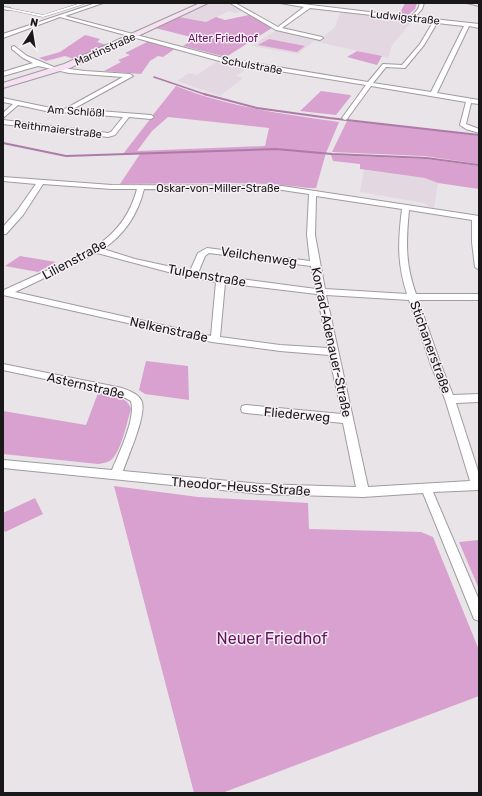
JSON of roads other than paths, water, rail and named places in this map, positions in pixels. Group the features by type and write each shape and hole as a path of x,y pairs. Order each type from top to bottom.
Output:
{"main road":[{"name":"Martinstraße","path":"3,86 56,70 135,36 205,3"},
{"path":"470,3 479,4"}],"street":[{"path":"5,8 43,16 59,13 83,5 101,3"},
{"path":"232,3 278,29 320,38"},
{"name":"Ludwigstraße","path":"282,3 479,26"},
{"path":"278,29 319,3"},
{"path":"412,18 420,9 422,3"},
{"path":"3,36 12,35 50,19 59,13"},
{"name":"Schulstraße","path":"59,13 135,36 229,61 434,93 479,102"},
{"path":"345,118 385,65 403,67 422,44 429,30 436,21"},
{"path":"434,93 467,24"},
{"path":"14,48 25,57 56,70 132,75 66,110"},
{"path":"3,74 41,63"},
{"name":"Am Schlößl","path":"3,100 46,109 151,117"},
{"path":"469,100 463,125 479,131"},
{"name":"Reithmaierstraße","path":"3,116 16,103"},
{"name":"Reithmaierstraße","path":"3,122 108,135 112,134 128,115"},
{"name":"Oskar-von-Miller-Straße","path":"3,179 141,188 254,186 282,188 477,219"},
{"path":"3,232 13,222 41,182"},
{"name":"Lilienstraße","path":"5,293 96,250 111,239 124,225 140,195 141,188"},
{"name":"Konrad-Adenauer-Straße","path":"313,192 311,235 314,264 363,492"},
{"name":"Stichanerstraße","path":"406,207 403,224 403,258 405,274 436,366 450,399 478,485"},
{"path":"477,219 476,242 479,267"},
{"path":"3,222 13,222"},
{"name":"Tulpenstraße","path":"96,250 119,258 193,274 282,288 412,297 479,297"},
{"name":"Veilchenweg","path":"193,274 201,255 207,250 314,264"},
{"path":"216,339 221,278"},
{"name":"Nelkenstraße","path":"5,293 216,339 280,348 333,352"},
{"name":"Asternstraße","path":"3,367 122,392 132,396 136,402 137,409 134,423 115,476"},
{"path":"450,399 479,398"},
{"name":"Fliederweg","path":"246,409 348,419"},
{"name":"Theodor-Heuss-Straße","path":"3,464 260,489 363,492 478,485"},
{"path":"426,488 479,615"}],"waterway":[{"path":"154,77 204,94"},
{"path":"204,94 257,108 329,118 479,135"},
{"path":"3,143 66,156 276,149 332,154 426,158 479,165"}],"park label":[{"name":"Alter Friedhof","path":"223,38"},
{"name":"Neuer Friedhof","path":"272,638"}]}
